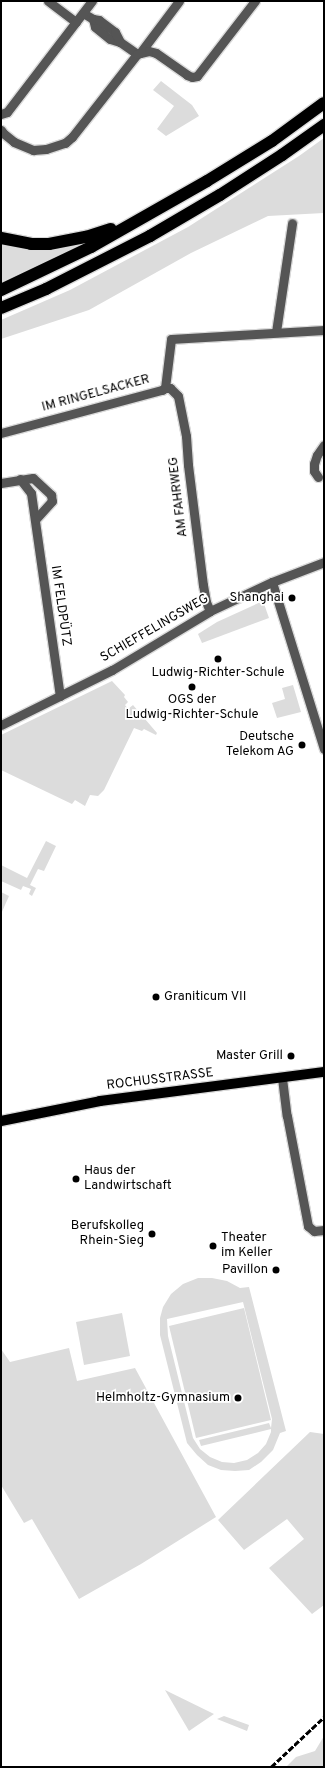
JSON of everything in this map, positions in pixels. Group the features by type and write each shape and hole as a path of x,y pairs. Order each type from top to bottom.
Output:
{"highway":[{"path":"1,290 71,257 140,219 272,141 324,103"},
{"path":"1,308 46,289 150,236 220,195 282,155 324,125"},
{"path":"1,238 31,244 49,244 86,237 140,219"}],"main road":[{"name":"ROCHUSSTRASSE","path":"1,1121 100,1101 324,1072"}],"street":[{"path":"48,1 76,22"},
{"path":"1,114 7,112 92,1"},
{"path":"1,130 14,142 33,150 46,149 65,143 72,137 179,1"},
{"path":"84,12 93,20 95,27 110,39 120,42 138,53 149,51 156,53 187,76 192,77 197,76 255,1"},
{"path":"276,332 292,223"},
{"name":"IM RINGELSACKER","path":"1,433 113,404 165,388 171,339 324,330"},
{"name":"AM FAHRWEG","path":"165,388 170,388 178,396 186,436 188,465 203,585 206,602 210,611"},
{"path":"318,477 314,471 314,464 317,455 324,445"},
{"path":"1,483 33,478 53,498 36,520"},
{"name":"IM FELDPÜTZ","path":"20,479 31,493 36,520 60,696"},
{"name":"SCHIEFFELINGSWEG","path":"1,725 112,670 210,611 272,582 324,562"},
{"path":"272,582 324,749"},
{"path":"282,1078 287,1116 308,1226 314,1231 324,1230"}],"shaded area":[{"path":"161,81 192,105 199,116 166,136 157,129 174,106 153,90"},
{"path":"324,138 324,213 268,216 191,253 89,310 1,339 1,320 70,290 188,227 299,156"},
{"path":"1,241 82,244 1,282"},
{"path":"263,601 269,618 202,643 198,634 217,622"},
{"path":"112,681 125,695 124,697 128,702 125,705 128,709 133,705 157,733 156,735 144,729 142,731 134,728 104,790 98,796 90,795 85,806 75,800 72,804 1,770 1,735"},
{"path":"293,685 301,712 277,718 272,703 285,699 282,688"},
{"path":"46,841 56,846 44,871 38,869 30,885 36,888 32,896 29,894 31,889 23,886 21,890 1,881 1,865 27,878"},
{"path":"1,892 9,896 1,914"},
{"path":"198,1278 212,1278 227,1281 240,1288 249,1287 286,1431 280,1433 273,1450 261,1462 249,1470 221,1470 208,1465 187,1443 160,1335 160,1318 163,1307 171,1294 183,1284","holes":["243,1302 272,1419 271,1428 269,1423 199,1440 201,1446 271,1429 266,1444 258,1453 247,1460 234,1463 222,1462 210,1457 200,1449 193,1438 168,1336 167,1319"]},
{"path":"244,1308 271,1420 196,1438 169,1326"},
{"path":"122,1313 130,1356 84,1365 76,1322"},
{"path":"69,1348 77,1381 135,1368 216,1517 141,1564 79,1599 32,1519 24,1523 1,1485 1,1349 10,1362"},
{"path":"310,1432 324,1434 324,1605 312,1614 269,1568 304,1539 287,1519 244,1550 218,1520"},
{"path":"165,1690 214,1714 189,1731"},
{"path":"224,1716 249,1725 247,1731 217,1719"},
{"path":"324,1736 324,1767 286,1767 296,1757 315,1751"}],"railway":[{"path":"271,1767 324,1717"}],"place":[{"name":"Shanghai","path":"292,598"},
{"name":"Ludwig-Richter-Schule","path":"218,659"},
{"name":"OGS der Ludwig-Richter-Schule","path":"192,687"},
{"name":"Deutsche Telekom AG","path":"302,745"},
{"name":"Graniticum VII","path":"156,997"},
{"name":"Master Grill","path":"291,1056"},
{"name":"Haus der Landwirtschaft","path":"76,1179"},
{"name":"Berufskolleg Rhein-Sieg","path":"152,1234"},
{"name":"Theater im Keller","path":"213,1246"},
{"name":"Pavillon","path":"276,1270"},
{"name":"Helmholtz-Gymnasium","path":"238,1398"}]}
